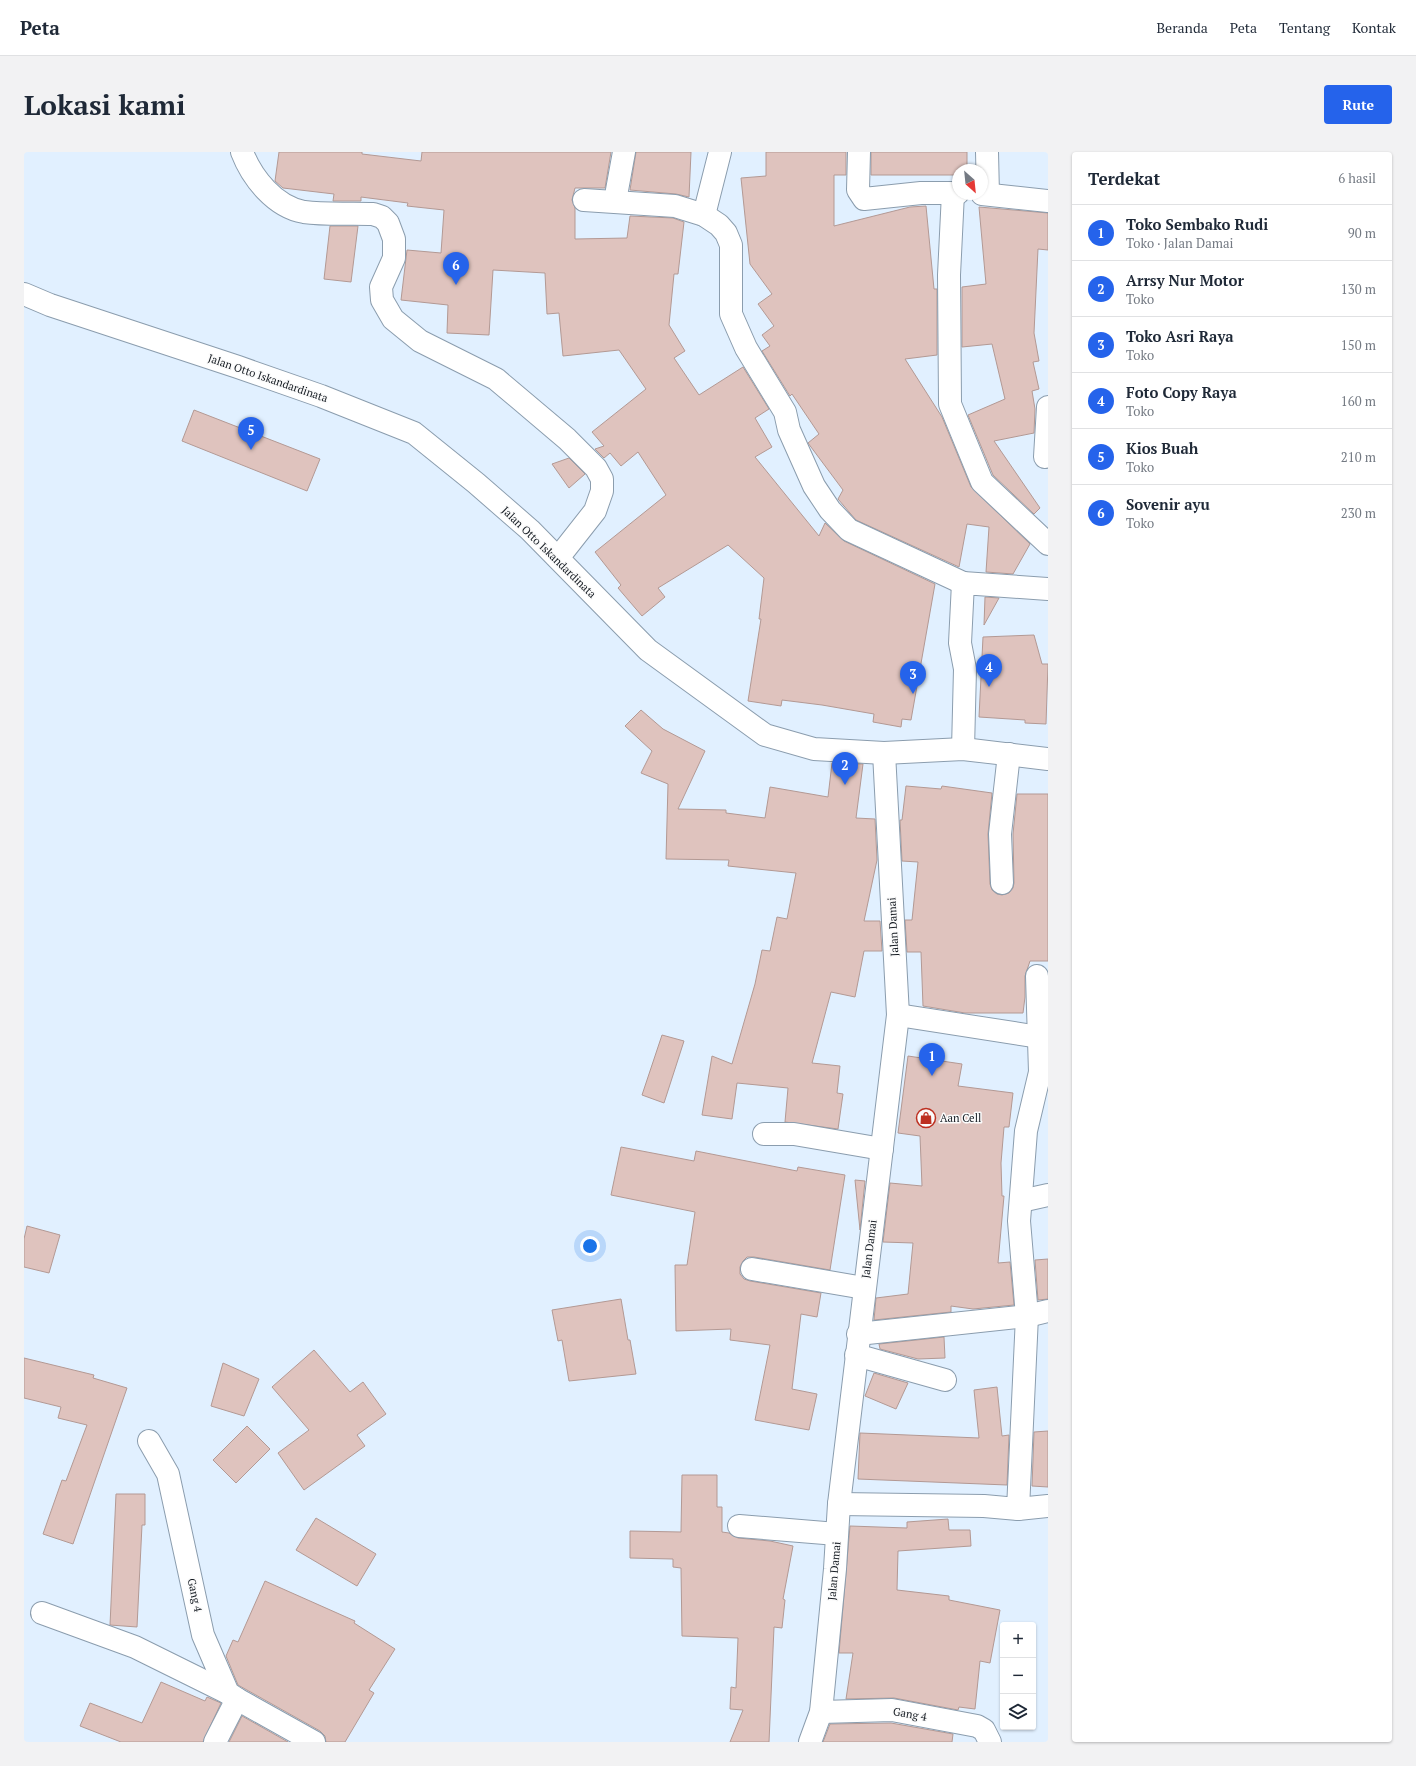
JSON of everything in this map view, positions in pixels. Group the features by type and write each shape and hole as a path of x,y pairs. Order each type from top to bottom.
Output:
{"street":[{"path":"242,152 256,180 269,193 292,208 304,212 373,214 385,220 388,223 394,239 394,258 381,287 382,300 394,319 420,341 496,379 568,439 596,468 602,479 602,491 595,511 558,558"},
{"path":"615,201 624,152"},
{"path":"704,215 720,152"},
{"path":"859,152 858,190 864,199 921,193 952,193"},
{"path":"986,164 987,152"},
{"path":"988,194 1048,200"},
{"path":"584,200 675,206 704,215 719,225 726,233 731,245 731,314 746,348 785,412 789,430 814,486 830,510 849,530 963,583 1048,589"},
{"path":"954,200 949,275 950,404 982,482 1048,544"},
{"name":"Jalan Otto Iskandardinata","path":"24,294 50,305 321,396 414,433 482,488 530,530 648,650 765,735 814,749 884,753 963,749 1048,759"},
{"path":"1045,457 1048,407"},
{"path":"963,583 960,643 965,668 963,749"},
{"name":"Jalan Damai","path":"810,1742 821,1712 839,1504 898,1015 884,753"},
{"path":"1002,883 1000,834 1008,754"},
{"path":"1018,1509 1027,1316 1019,1222 1026,1131 1040,1072 1037,976"},
{"path":"898,1015 1039,1037"},
{"path":"764,1134 794,1134 882,1149"},
{"path":"1020,1201 1048,1195"},
{"path":"752,1269 864,1288"},
{"path":"857,1345 1027,1316 1048,1311"},
{"path":"857,1345 945,1380"},
{"name":"Gang 4","path":"149,1441 160,1457 168,1474 203,1635 232,1696"},
{"path":"839,1504 984,1506 1018,1509 1048,1506"},
{"path":"739,1526 837,1534"},
{"path":"42,1613 135,1647 232,1696 314,1742"},
{"path":"215,1742 232,1696"},
{"name":"Gang 4","path":"821,1712 892,1710 977,1726 984,1730 990,1742"}],"building":[{"path":"279,152 362,152 362,154 421,161 422,152 611,152 605,188 575,188 572,200 575,208 575,239 627,238 630,216 673,218 684,222 678,274 674,274 669,325 685,351 674,358 699,395 743,367 769,409 755,418 772,447 755,457 819,536 825,523 844,541 935,584 911,720 902,719 901,727 873,722 874,714 822,705 782,700 781,706 748,701 761,619 759,619 764,578 728,545 658,588 665,597 642,616 618,588 621,585 595,552 666,495 638,452 621,466 610,453 604,458 595,449 604,446 592,432 646,389 619,350 563,356 559,313 547,314 545,273 493,270 489,335 447,333 448,305 401,300 407,250 441,253 444,210 407,206 408,203 361,197 361,201 333,201 334,194 283,188 275,181"},
{"path":"636,152 691,152 689,197 676,194 630,190"},
{"path":"766,152 846,152 846,175 834,175 834,226 910,207 926,206 934,289 937,289 937,355 905,359 942,417 971,487 1030,544 1013,574 986,572 989,527 967,524 959,567 856,520 838,499 843,490 808,443 819,434 792,394 790,396 762,351 770,346 762,335 774,326 758,304 772,294 750,264 741,178 766,176"},
{"path":"871,152 967,152 967,164 952,164 952,175 871,175"},
{"path":"979,207 1048,213 1048,250 1038,249 1034,333 1039,361 1033,362 1039,389 1032,391 1035,409 1034,433 994,441 1040,508 1034,514 993,475 968,415 1005,399 992,344 962,347 962,287 986,284"},
{"path":"330,226 358,226 351,282 324,279"},
{"path":"194,410 320,459 307,491 182,441"},
{"path":"569,458 585,474 569,488 552,464"},
{"path":"985,597 999,598 984,625"},
{"path":"1034,635 1042,664 1048,664 1046,724 1025,723 1025,720 979,717 983,637"},
{"path":"641,710 663,729 705,751 678,809 726,810 726,813 765,818 770,787 828,797 832,763 863,764 856,818 875,819 877,860 864,921 880,921 882,951 864,951 855,997 831,992 812,1063 840,1066 837,1093 843,1094 838,1129 785,1122 788,1088 737,1083 732,1119 702,1115 712,1056 732,1064 755,984 762,950 770,951 777,917 787,919 796,873 728,866 729,860 666,859 668,784 641,773 652,751 625,726"},
{"path":"906,786 941,789 942,786 992,793 988,834 990,884 992,890 997,894 1002,895 1009,893 1013,888 1014,883 1013,834 1017,794 1048,794 1048,961 1030,961 1025,976 1023,1013 965,1013 923,1006 921,952 907,952 905,920 912,920 918,862 902,861 900,820 902,820"},
{"path":"662,1035 684,1041 664,1103 642,1095"},
{"path":"908,1056 962,1064 958,1086 1013,1093 1009,1127 1004,1127 1001,1163 1002,1196 1004,1196 998,1263 1010,1262 1014,1305 973,1309 951,1306 951,1312 874,1320 876,1298 908,1294 913,1243 883,1242 890,1183 922,1186 920,1136 898,1133"},
{"path":"621,1147 694,1161 696,1151 797,1171 798,1167 845,1175 830,1270 754,1257 747,1257 740,1267 740,1274 744,1279 750,1281 821,1293 817,1317 801,1314 792,1389 817,1394 809,1430 755,1420 770,1345 730,1340 731,1329 676,1331 675,1265 687,1265 695,1212 611,1195"},
{"path":"855,1180 865,1181 860,1230"},
{"path":"27,1226 60,1235 49,1273 24,1267 24,1239"},
{"path":"1048,1259 1048,1299 1038,1300 1035,1260"},
{"path":"621,1299 636,1374 569,1381 562,1340 558,1341 552,1310"},
{"path":"944,1337 945,1358 918,1359 880,1349 879,1344"},
{"path":"314,1350 350,1392 363,1382 386,1414 357,1435 365,1446 304,1490 278,1453 309,1430 272,1387"},
{"path":"24,1358 94,1375 93,1378 127,1388 73,1544 43,1534 62,1480 66,1481 87,1425 58,1418 61,1407 24,1398"},
{"path":"223,1363 259,1379 244,1416 211,1406"},
{"path":"874,1373 908,1383 896,1409 865,1396"},
{"path":"997,1387 1002,1436 1009,1435 1007,1485 858,1479 860,1433 979,1438 974,1390"},
{"path":"247,1426 270,1449 236,1483 213,1460"},
{"path":"1048,1431 1048,1487 1032,1486 1034,1432"},
{"path":"682,1475 717,1475 717,1507 722,1507 722,1532 729,1533 738,1538 770,1541 793,1546 783,1599 785,1600 782,1628 774,1627 769,1742 730,1742 743,1710 730,1709 731,1687 736,1688 738,1638 682,1636 681,1568 673,1567 673,1559 630,1558 630,1531 681,1532"},
{"path":"116,1494 145,1494 145,1525 142,1525 137,1627 110,1625"},
{"path":"316,1518 376,1554 357,1586 296,1550"},
{"path":"948,1519 949,1530 970,1530 971,1546 898,1551 897,1590 949,1596 949,1600 1000,1610 990,1663 980,1661 975,1709 959,1707 958,1710 894,1698 846,1699 853,1653 839,1653 850,1526 907,1528 907,1522"},
{"path":"265,1581 355,1621 354,1623 395,1649 369,1690 374,1693 345,1742 326,1742 325,1736 320,1731 238,1685 226,1656 233,1640 238,1642"},
{"path":"161,1682 205,1701 207,1697 221,1703 203,1742 121,1742 80,1726 90,1703 142,1723"},
{"path":"242,1716 288,1742 229,1742"},
{"path":"891,1723 953,1734 952,1742 823,1742 830,1724"}],"place":[{"name":"Sovenir ayu","path":"456,285"},
{"name":"Kios Buah","path":"251,450"},
{"name":"Foto Copy Raya","path":"989,687"},
{"name":"Toko Asri Raya","path":"913,694"},
{"name":"Arrsy Nur Motor","path":"845,785"},
{"name":"Toko Sembako Rudi","path":"932,1076"},
{"name":"Aan Cell","path":"926,1118"}]}
